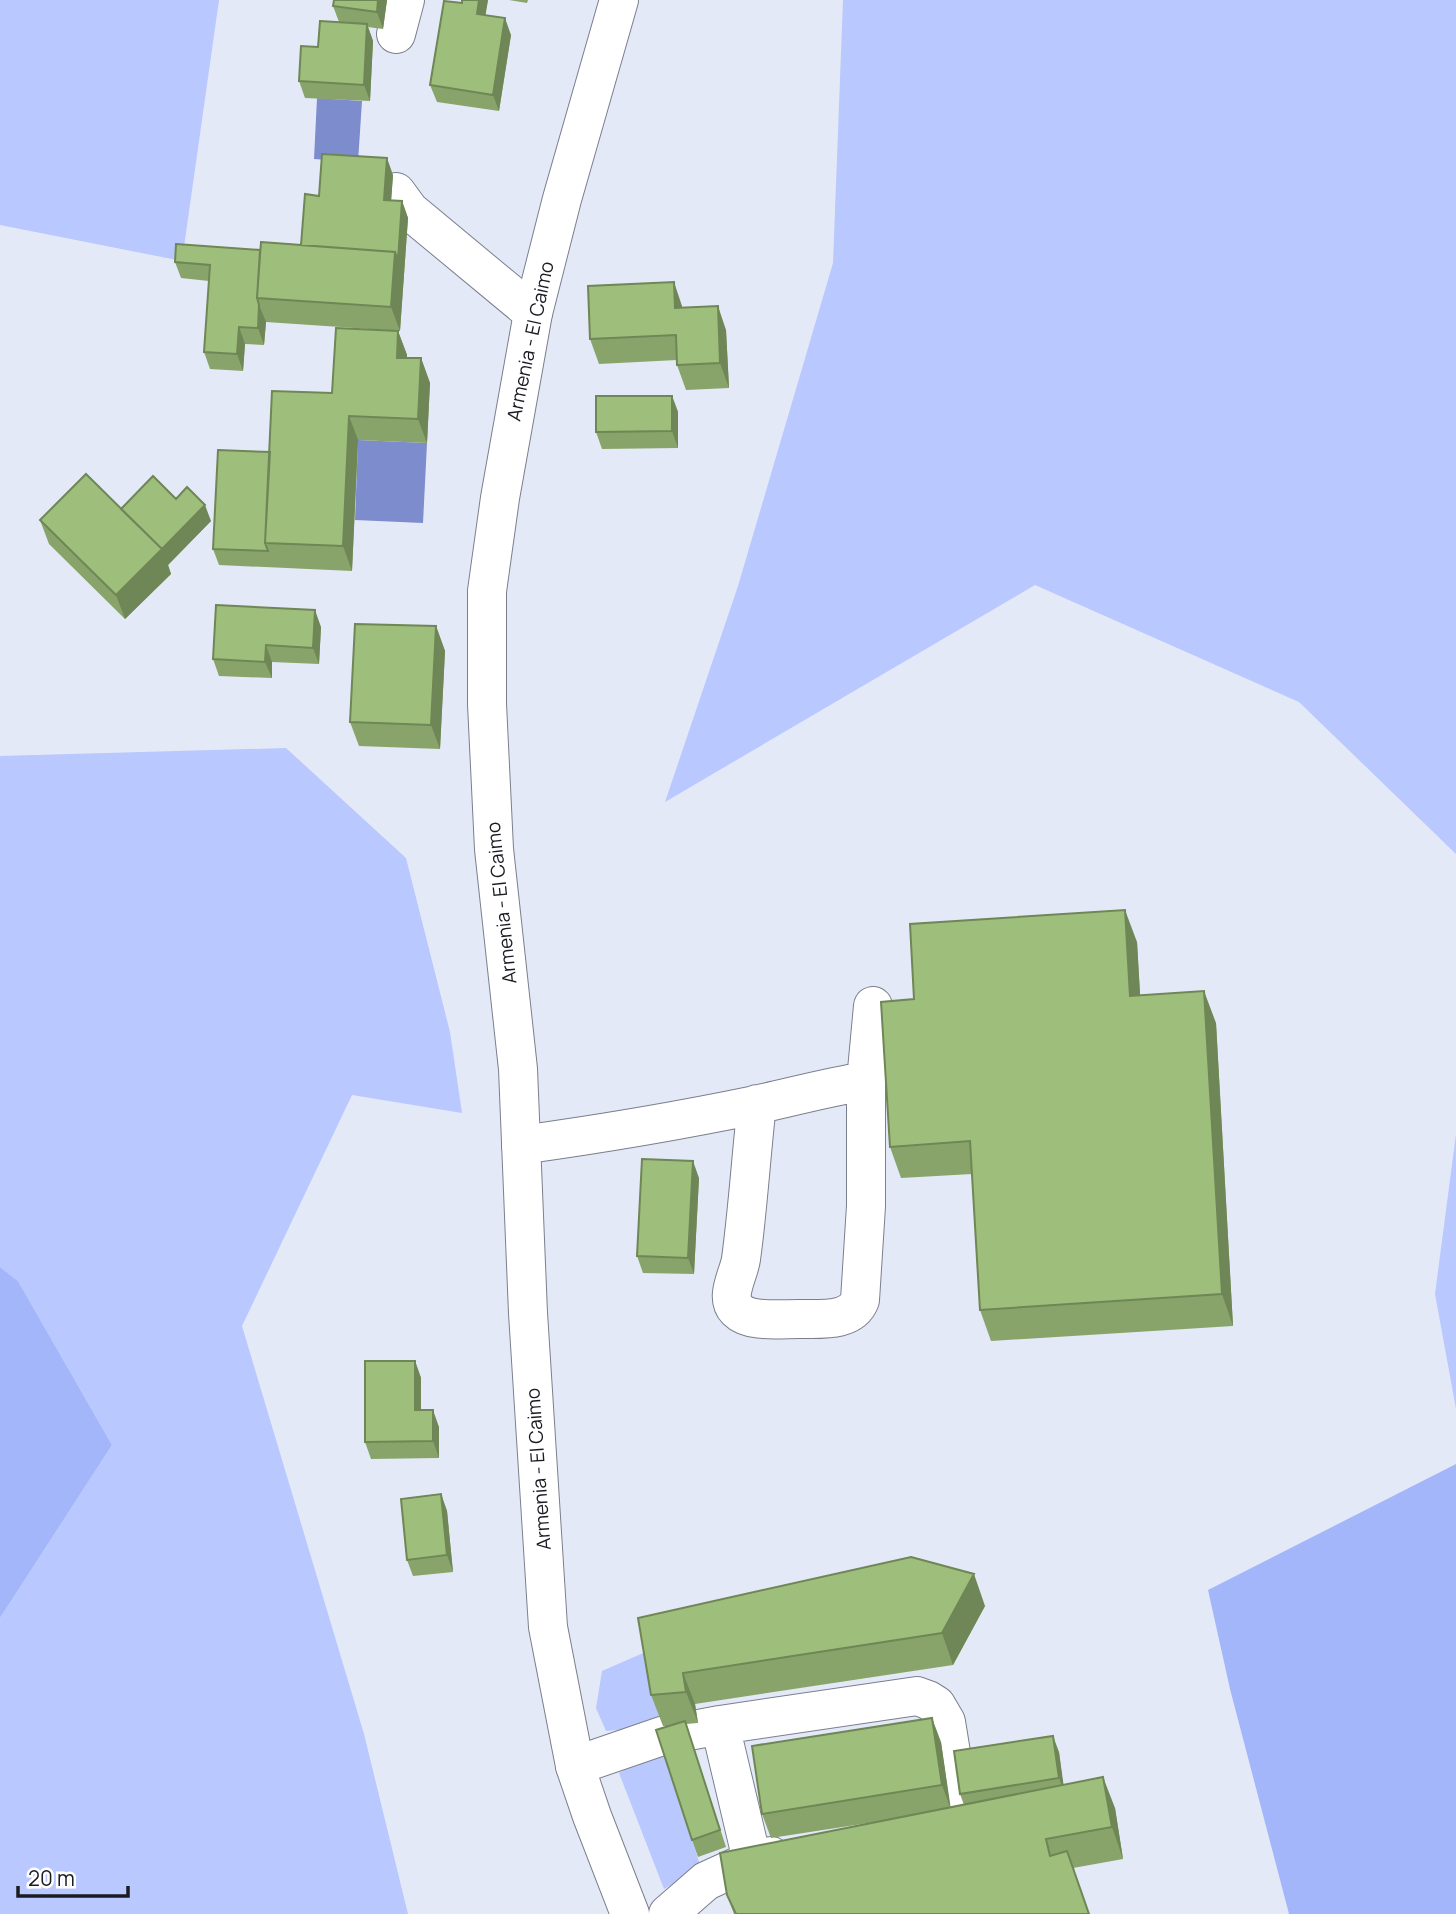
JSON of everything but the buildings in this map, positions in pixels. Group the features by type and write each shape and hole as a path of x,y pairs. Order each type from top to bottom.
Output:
{"main road":[{"name":"Armenia - El Caimo","path":"619,0 533,313 486,591 487,704 494,849 518,1069 534,1419 548,1628 575,1766 630,1914"},
{"path":"396,192 410,211 533,313"},
{"path":"757,1104 741,1261 732,1292 732,1303 738,1312 754,1318 825,1319 850,1314 858,1307 860,1300 866,1206 866,1081 873,1006"},
{"path":"521,1145 594,1135 866,1081"},
{"path":"575,1766 663,1736 917,1696 936,1705 946,1722 958,1796 956,1805 951,1814 941,1819 874,1832"},
{"path":"720,1725 752,1860"},
{"path":"668,1914 706,1881 752,1860 806,1847"}],"shaded area":[{"path":"0,0 219,0 182,261 0,225"},
{"path":"843,0 1456,0 1456,854 1299,702 1035,585 665,802 738,586 833,263"},
{"path":"317,98 362,101 358,162 314,159"},
{"path":"358,440 427,443 423,523 355,520"},
{"path":"286,748 406,858 450,1032 462,1113 352,1095 242,1326 364,1734 408,1914 0,1914 0,1618 112,1445 18,1281 0,1267 0,756"},
{"path":"1456,1134 1456,1409 1435,1294"},
{"path":"0,1267 18,1281 112,1445 0,1618"},
{"path":"1456,1464 1456,1914 1289,1914 1230,1689 1208,1590"},
{"path":"650,1650 663,1726 606,1731 596,1708 602,1671"},
{"path":"662,1747 701,1868 664,1889 619,1773"}]}
